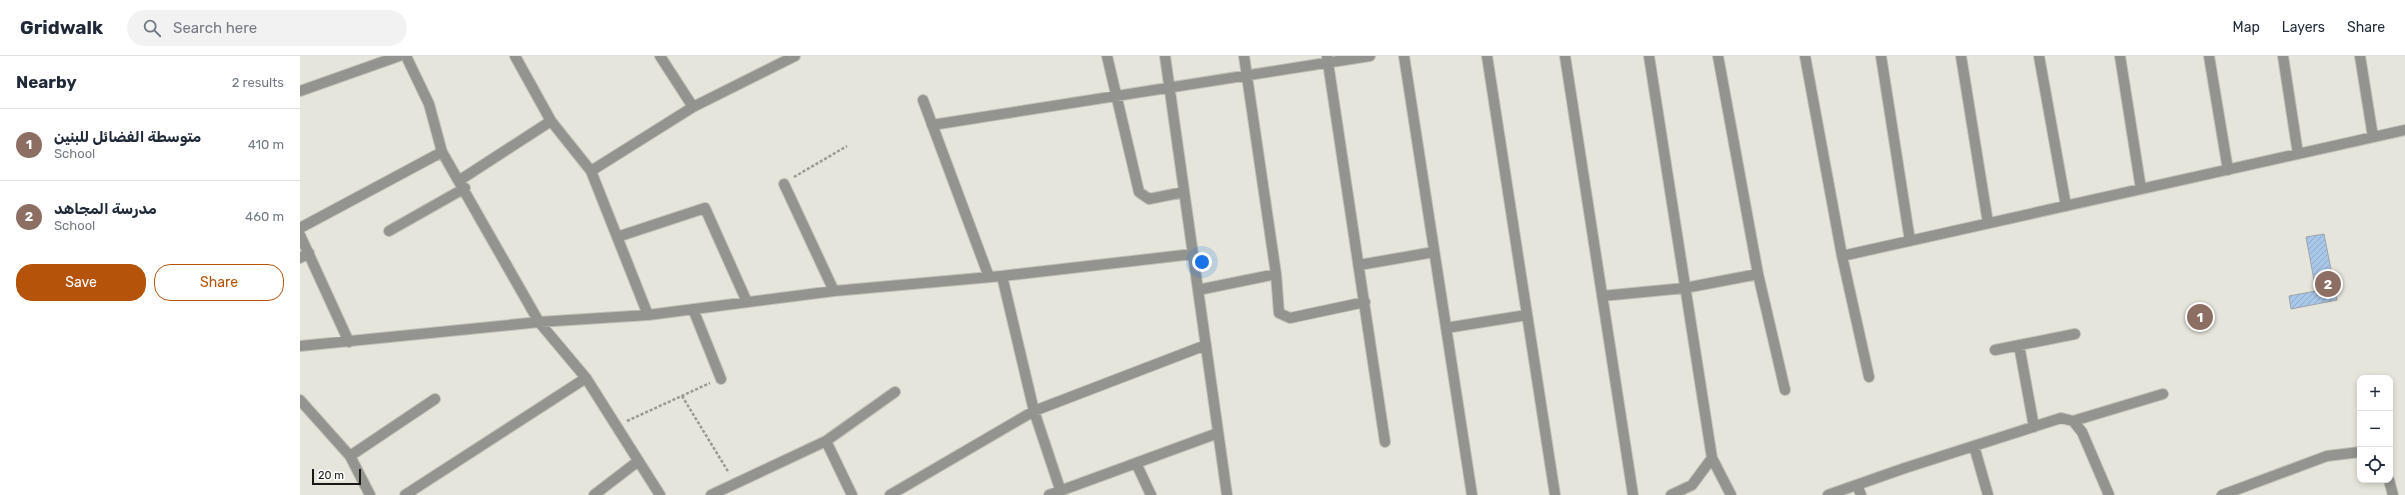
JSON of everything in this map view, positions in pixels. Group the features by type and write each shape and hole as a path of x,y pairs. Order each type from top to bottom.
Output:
{"street":[{"path":"300,91 399,56"},
{"path":"406,56 429,104 442,152 462,184 539,322 586,378 637,462 660,495"},
{"path":"514,56 551,121 591,171 648,315"},
{"path":"661,56 693,107"},
{"path":"591,171 693,107 795,56"},
{"path":"1107,56 1115,96 1140,192 1149,199 1184,192"},
{"path":"1165,56 1227,495"},
{"path":"1244,56 1276,274 1279,313 1290,318 1365,302"},
{"path":"932,126 1247,75 1328,59 1370,56"},
{"path":"1404,56 1472,495"},
{"path":"1487,56 1555,495"},
{"path":"1565,56 1633,495"},
{"path":"1649,56 1712,458 1731,495"},
{"path":"1718,56 1758,274 1785,390"},
{"path":"1805,56 1842,256 1869,377"},
{"path":"1881,56 1910,240"},
{"path":"1961,56 1988,223"},
{"path":"2039,56 2066,206"},
{"path":"2120,56 2141,189"},
{"path":"2209,56 2228,170"},
{"path":"2283,56 2298,154"},
{"path":"2360,56 2373,137"},
{"path":"1328,59 1385,442"},
{"path":"922,100 989,277"},
{"path":"389,231 462,184 551,121"},
{"path":"1842,256 2405,130"},
{"path":"300,228 442,152"},
{"path":"784,184 834,291"},
{"path":"617,237 704,208 747,302"},
{"path":"300,235 304,256 349,342"},
{"path":"1359,264 1434,252"},
{"path":"300,346 539,322 648,315 834,291 1002,276 1193,254"},
{"path":"1198,290 1276,274"},
{"path":"1602,296 1685,288 1758,274"},
{"path":"1002,276 1034,411 1060,489"},
{"path":"693,308 720,379"},
{"path":"1446,328 1527,315"},
{"path":"1995,350 2075,334"},
{"path":"890,495 1034,411 1206,344"},
{"path":"2019,346 2034,427"},
{"path":"405,495 586,378"},
{"path":"711,495 826,441 895,392"},
{"path":"1828,495 2061,418 2073,421 2163,394"},
{"path":"350,456 435,399"},
{"path":"300,400 350,456 370,495"},
{"path":"2073,421 2082,432 2109,495"},
{"path":"1049,495 1060,489 1218,433"},
{"path":"826,441 852,495"},
{"path":"1974,446 1988,495"},
{"path":"2222,495 2327,456 2357,452"},
{"path":"1671,495 1692,486 1712,458"},
{"path":"594,495 637,462"},
{"path":"1136,463 1151,495"},
{"path":"2390,483 2393,495"},
{"path":"1857,485 1861,495"}],"path":[{"path":"784,184 847,146"},
{"path":"615,426 720,379"},
{"path":"682,396 735,484"}],"building":[{"path":"2324,234 2337,300 2291,309 2289,296 2316,291 2306,237"}],"place":[{"name":"مدرسة المجاهد","path":"2328,284"},
{"name":"متوسطة الفضائل للبنين","path":"2200,317"}]}
